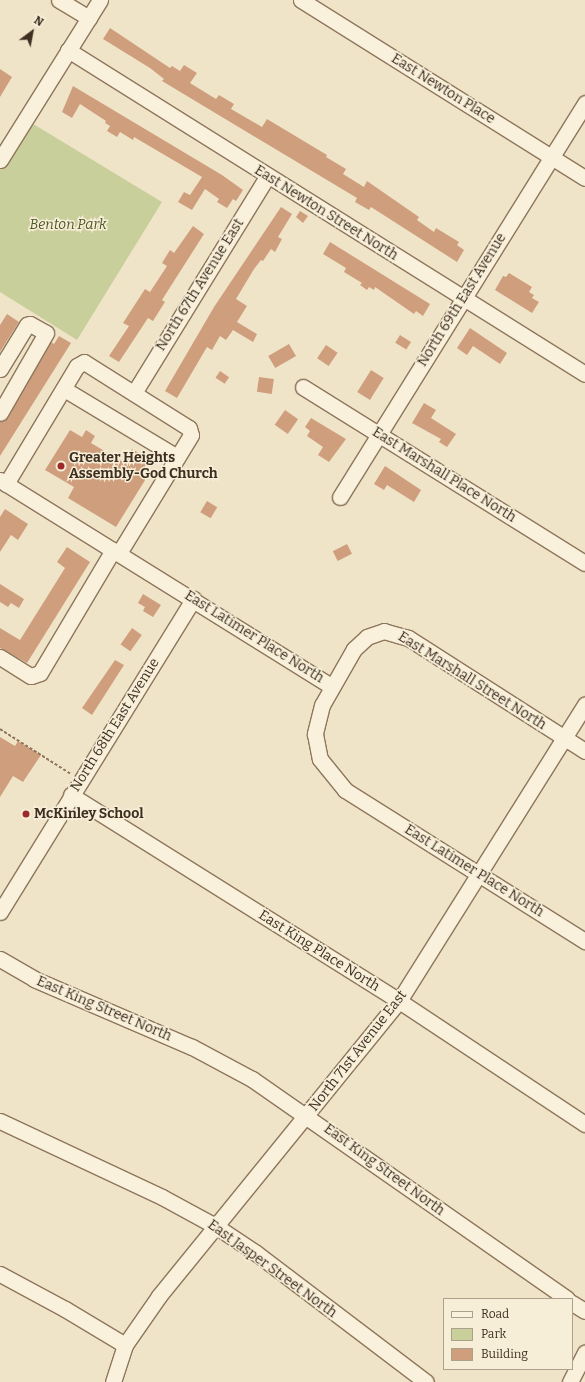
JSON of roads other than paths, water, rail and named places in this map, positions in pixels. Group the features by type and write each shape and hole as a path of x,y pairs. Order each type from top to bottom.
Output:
{"street":[{"path":"59,0 89,18"},
{"path":"0,160 100,0"},
{"name":"East Newton Place","path":"302,0 585,178"},
{"name":"East Newton Street North","path":"68,50 585,374"},
{"name":"North 69th East Avenue","path":"340,497 585,103"},
{"name":"North 67th Avenue East","path":"134,393 267,176"},
{"path":"0,369 27,325 30,324 46,333 0,413"},
{"path":"0,657 31,676 40,673 191,435 189,428 84,362 77,366 64,389 2,483"},
{"name":"East Marshall Place North","path":"303,387 585,563"},
{"path":"64,389 177,457"},
{"name":"East Latimer Place North","path":"2,483 194,599 331,686 316,719 315,734 320,759 337,782 345,790 585,941"},
{"name":"North 68th East Avenue","path":"0,912 71,795 194,599"},
{"name":"East Marshall Street North","path":"331,686 359,643 375,632 394,632 408,638 585,751"},
{"name":"North 71st Avenue East","path":"114,1382 125,1345 159,1296 217,1227 399,1001 585,705"},
{"name":"East King Place North","path":"71,795 399,1001 585,1124"},
{"name":"East King Street North","path":"0,959 34,979 192,1047 252,1080 307,1116 566,1298"},
{"name":"East Jasper Street North","path":"0,1121 162,1197 217,1227 256,1253 426,1382"},
{"path":"0,1274 65,1309 125,1345"},
{"path":"573,1303 585,1311"},
{"path":"570,1382 585,1353"}],"place":[{"name":"Greater Heights Assembly-God Church","path":"61,466"},
{"name":"McKinley School","path":"26,814"}],"park label":[{"name":"Benton Park","path":"68,225"}]}
